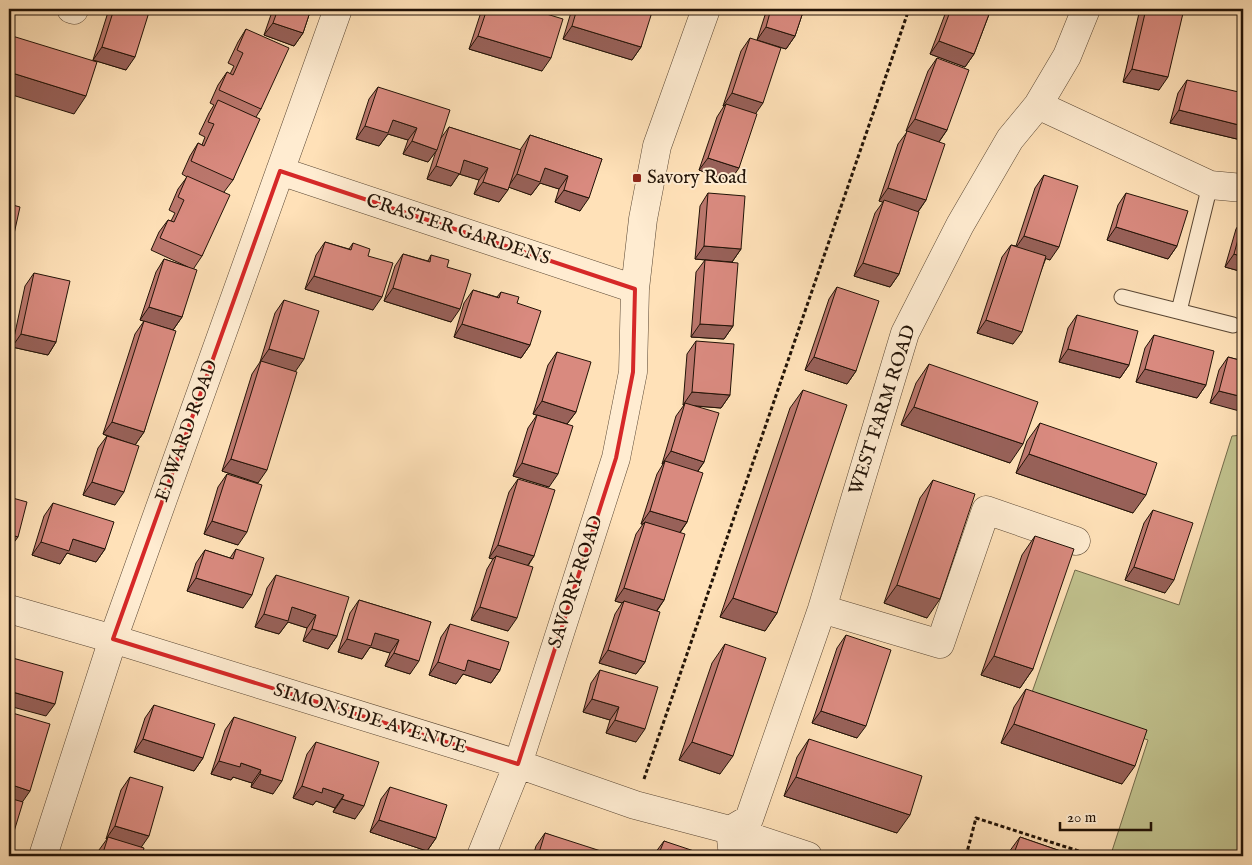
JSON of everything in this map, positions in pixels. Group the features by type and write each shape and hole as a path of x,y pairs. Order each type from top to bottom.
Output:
{"street":[{"name":"EDWARD ROAD","path":"43,856 113,639 338,9"},
{"name":"SAVORY ROAD","path":"481,856 518,764 616,458 633,372 635,289 643,219 657,146 706,9"},
{"name":"WEST FARM ROAD","path":"732,843 749,818 822,609 905,333 960,225 1010,139 1038,105 1067,56 1086,9"},
{"path":"1038,105 1210,185 1243,188"},
{"name":"CRASTER GARDENS","path":"280,171 635,289"},
{"path":"822,609 940,644 986,510 1076,541"},
{"name":"SIMONSIDE AVENUE","path":"9,609 113,639 518,764 635,805 732,843 808,856"}],"lane":[{"path":"1179,311 1210,185"},
{"path":"1122,297 1233,324"}],"path":[{"path":"635,805 908,9"},
{"path":"966,856 976,818 1094,856"}],"highlighted area":[{"path":"280,171 635,289 633,372 616,458 518,764 113,639"}],"green space":[{"path":"1243,435 1243,856 1117,856 1112,851 1148,740 1030,698 1075,570 1179,605 1232,436"}],"building":[{"path":"114,9 150,9 135,57 102,47"},
{"path":"278,9 311,9 303,33 273,23"},
{"path":"487,9 530,9 563,19 551,58 478,36"},
{"path":"577,9 653,9 641,47 572,26"},
{"path":"771,9 804,9 795,36 766,27"},
{"path":"951,9 991,9 974,54 939,41"},
{"path":"1146,9 1184,9 1168,77 1132,69"},
{"path":"246,29 289,48 261,109 219,90 227,72 233,75 243,53 237,50"},
{"path":"9,35 97,62 86,96 9,72"},
{"path":"750,38 781,48 763,103 732,93"},
{"path":"937,58 969,70 947,130 915,119"},
{"path":"1187,80 1243,93 1243,126 1179,110"},
{"path":"378,87 450,110 437,150 412,141 417,128 393,120 388,133 365,126"},
{"path":"218,100 260,119 233,180 191,161 198,143 204,146 214,124 208,122"},
{"path":"726,104 757,114 739,168 708,158"},
{"path":"449,127 521,150 508,190 483,182 488,168 464,160 460,174 436,166"},
{"path":"907,131 945,144 926,200 888,188"},
{"path":"530,135 602,159 589,198 564,190 568,176 545,168 540,182 517,174"},
{"path":"1044,175 1078,186 1059,247 1024,236"},
{"path":"187,176 230,195 202,256 160,238 168,220 174,222 184,200 178,197"},
{"path":"708,193 745,196 741,249 704,246"},
{"path":"1126,193 1188,211 1177,246 1116,227"},
{"path":"884,200 919,212 899,274 863,263"},
{"path":"9,204 20,207 12,243 9,242"},
{"path":"1243,221 1243,257 1234,254"},
{"path":"325,242 351,250 353,243 370,249 368,256 393,263 382,297 314,276"},
{"path":"1011,245 1046,256 1022,332 986,320"},
{"path":"403,254 430,262 431,255 449,260 447,267 471,274 460,309 393,288"},
{"path":"164,259 197,270 182,317 149,307"},
{"path":"705,260 738,263 733,326 700,324"},
{"path":"34,273 70,281 56,342 21,334"},
{"path":"837,287 879,301 856,371 814,357"},
{"path":"473,290 499,298 501,292 519,297 517,303 541,311 530,345 462,324"},
{"path":"284,300 319,311 304,359 269,349"},
{"path":"1077,315 1138,331 1129,365 1068,349"},
{"path":"144,321 176,331 144,432 112,422"},
{"path":"1154,335 1214,351 1206,385 1145,369"},
{"path":"696,341 734,344 730,395 692,392"},
{"path":"557,352 591,362 576,412 542,401"},
{"path":"1228,357 1243,361 1243,397 1219,391"},
{"path":"261,361 297,372 267,470 231,459"},
{"path":"929,364 1038,402 1023,444 914,407"},
{"path":"803,390 847,405 777,613 733,598"},
{"path":"685,403 719,413 704,462 671,451"},
{"path":"537,415 573,426 558,474 522,463"},
{"path":"1040,423 1157,463 1146,495 1029,454"},
{"path":"107,436 139,446 124,492 92,482"},
{"path":"665,461 703,473 687,522 650,511"},
{"path":"227,474 262,485 247,532 212,521"},
{"path":"518,479 555,490 534,556 498,545"},
{"path":"933,480 975,494 940,599 897,585"},
{"path":"9,497 27,502 18,537 9,534"},
{"path":"53,503 114,522 105,549 73,539 69,551 41,542"},
{"path":"1153,510 1193,523 1174,580 1134,567"},
{"path":"645,522 685,534 664,600 624,588"},
{"path":"1035,536 1074,549 1033,669 994,656"},
{"path":"236,549 264,558 252,595 196,578 205,550 233,559"},
{"path":"496,556 533,567 517,618 480,607"},
{"path":"276,575 349,597 337,636 312,629 316,615 292,607 288,621 264,614"},
{"path":"359,600 431,622 419,661 394,653 399,640 375,633 371,646 347,639"},
{"path":"624,601 660,612 645,662 608,650"},
{"path":"450,624 509,642 500,670 468,660 465,671 438,662"},
{"path":"846,635 891,650 866,726 821,711"},
{"path":"725,644 766,658 733,756 692,742"},
{"path":"9,657 63,672 55,704 9,691"},
{"path":"600,670 658,687 645,729 615,720 619,707 592,699"},
{"path":"1026,689 1147,730 1135,766 1014,724"},
{"path":"154,705 215,724 203,758 143,739"},
{"path":"9,712 50,724 30,791 9,784"},
{"path":"234,717 296,737 282,781 260,774 261,770 241,763 240,767 219,761"},
{"path":"809,739 922,776 910,815 796,777"},
{"path":"316,742 379,762 364,806 342,799 344,795 323,788 322,793 302,786"},
{"path":"130,777 163,787 149,836 115,826"},
{"path":"390,787 447,805 436,838 379,820"},
{"path":"9,798 23,802 9,848"},
{"path":"545,833 607,853 606,856 538,856"},
{"path":"108,837 144,848 142,856 102,856"},
{"path":"1020,837 1075,856 1013,856"},
{"path":"664,841 700,853 699,856 658,856"}],"place":[{"name":"Savory Road","path":"637,178"}]}
